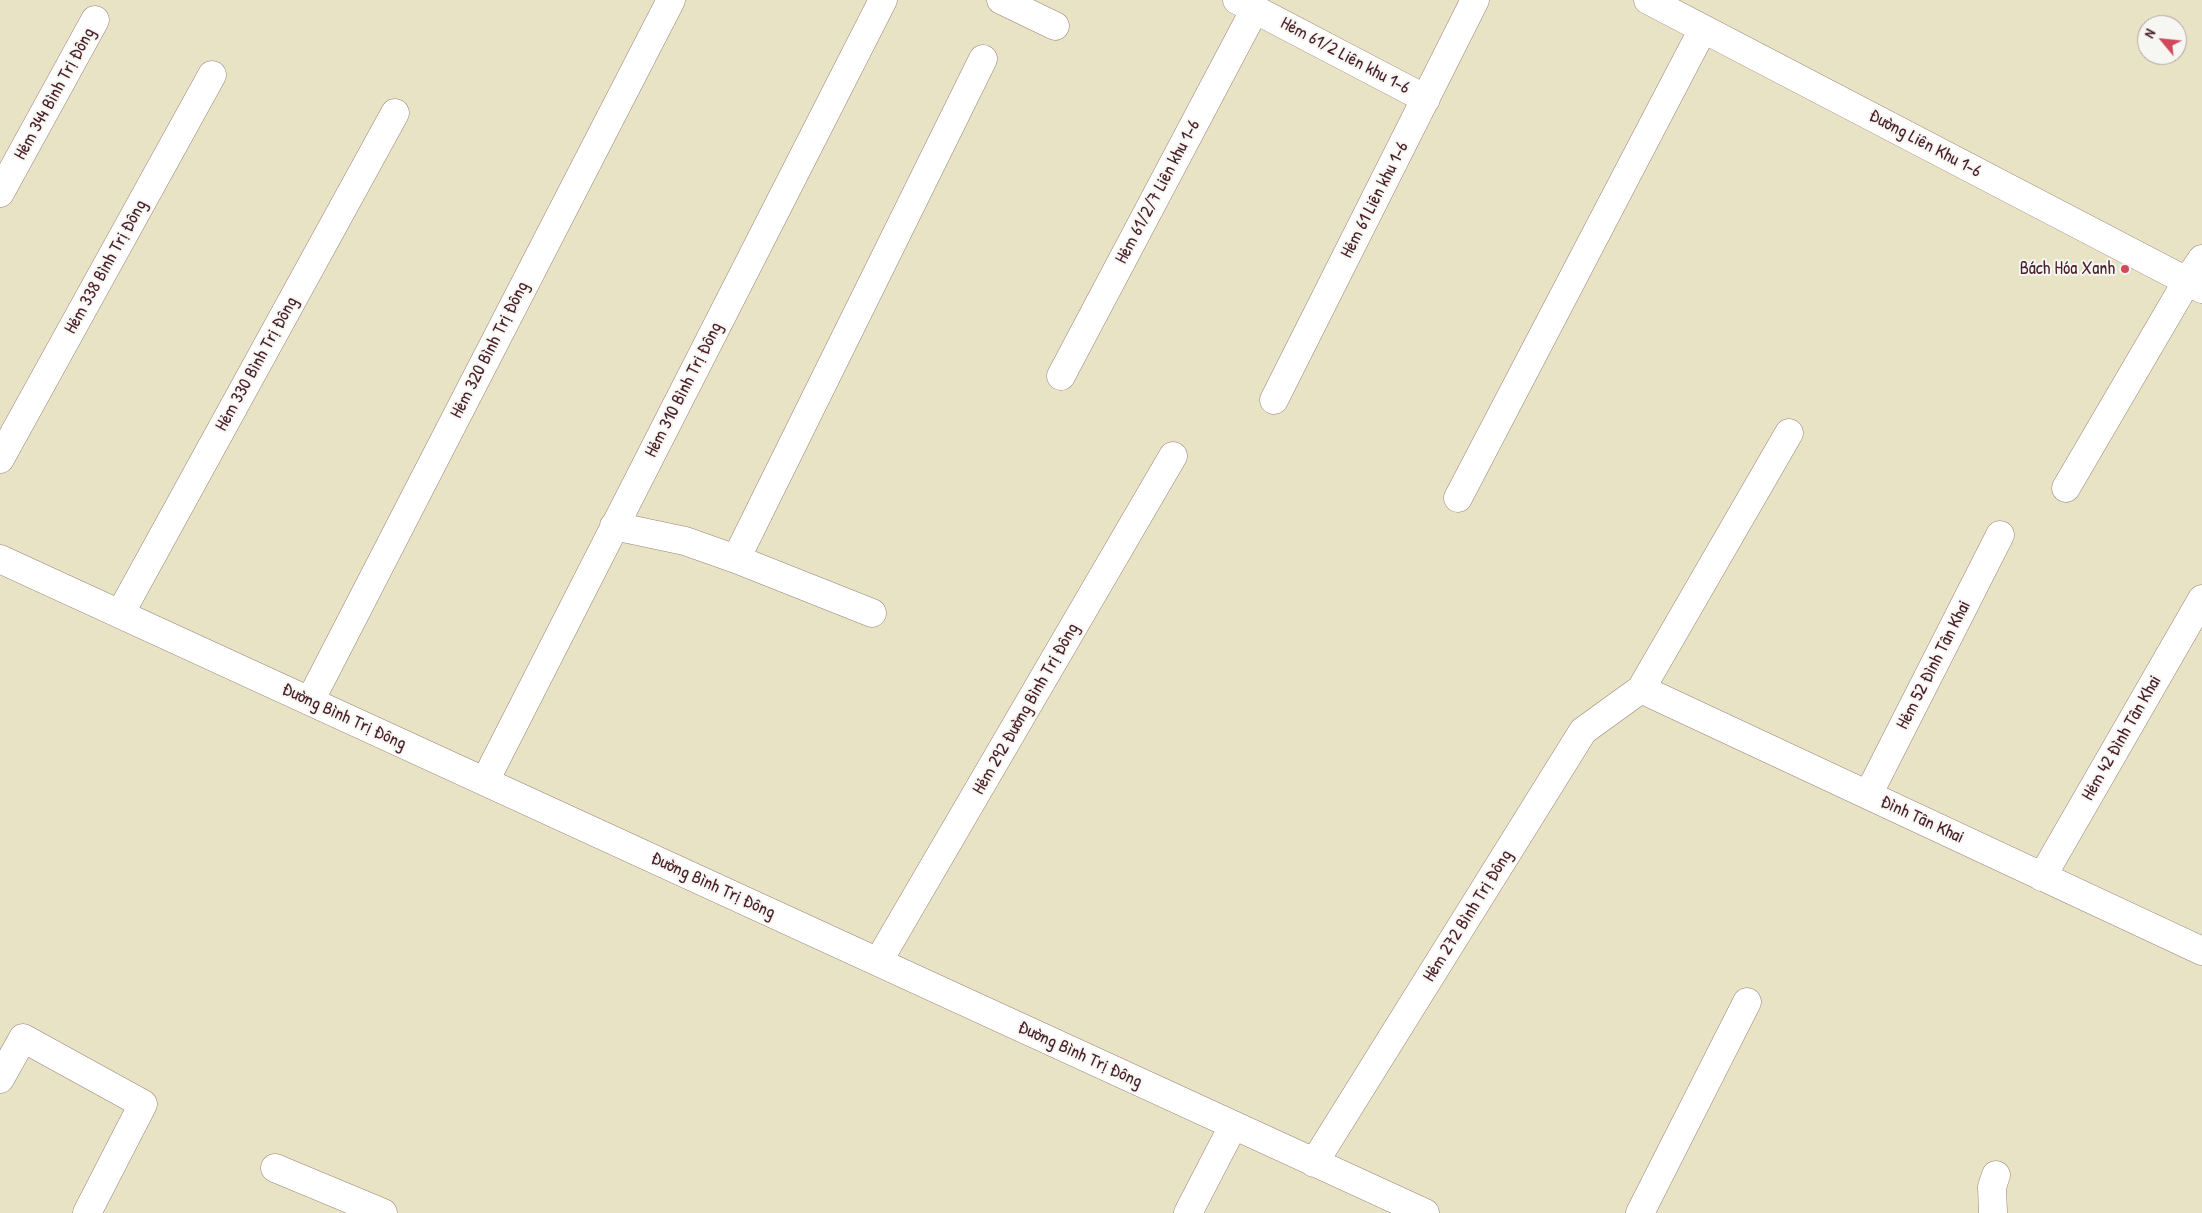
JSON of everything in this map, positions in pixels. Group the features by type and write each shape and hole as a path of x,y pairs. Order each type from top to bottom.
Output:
{"street":[{"name":"Hẻm 320 Bình Trị Đông","path":"310,701 671,0"},
{"name":"Hẻm 310 Bình Trị Đông","path":"485,781 883,0"},
{"path":"1001,0 1055,26"},
{"name":"Hẻm 61 Liên khu 1-6","path":"1274,400 1475,0"},
{"name":"Đường Liên Khu 1-6","path":"1648,0 2194,285"},
{"name":"Hẻm 61/2 Liên khu 1-6","path":"1246,4 1426,99"},
{"name":"Hẻm 61/2/7 Liên khu 1-6","path":"1061,376 1246,4"},
{"name":"Hẻm 344 Bình Trị Đông","path":"0,193 95,20"},
{"path":"1458,498 1703,29"},
{"path":"736,559 983,59"},
{"name":"Hẻm 338 Bình Trị Đông","path":"0,459 212,74"},
{"name":"Hẻm 330 Bình Trị Đông","path":"120,614 394,113"},
{"path":"2066,488 2194,285 2202,259"},
{"path":"1642,689 1789,433"},
{"name":"Hẻm 292 Đường Bình Trị Đông","path":"878,962 1173,456"},
{"path":"614,526 685,541 736,559 872,613"},
{"name":"Hẻm 52 Đình Tân Khai","path":"1868,795 2000,535"},
{"name":"Đường Bình Trị Đông","path":"0,559 1425,1213"},
{"name":"Hẻm 42 Đình Tân Khai","path":"2042,876 2202,599"},
{"name":"Đình Tân Khai","path":"1642,689 2202,951"},
{"name":"Hẻm 272 Bình Trị Đông","path":"1314,1162 1583,731 1642,689"},
{"path":"1640,1213 1747,1002"},
{"path":"0,1079 23,1038 143,1104 87,1213"},
{"path":"1188,1213 1233,1126"},
{"path":"275,1168 383,1213"},
{"path":"1993,1213 1992,1187 1996,1175"}],"place":[{"name":"Bách Hóa Xanh","path":"2125,269"}]}
